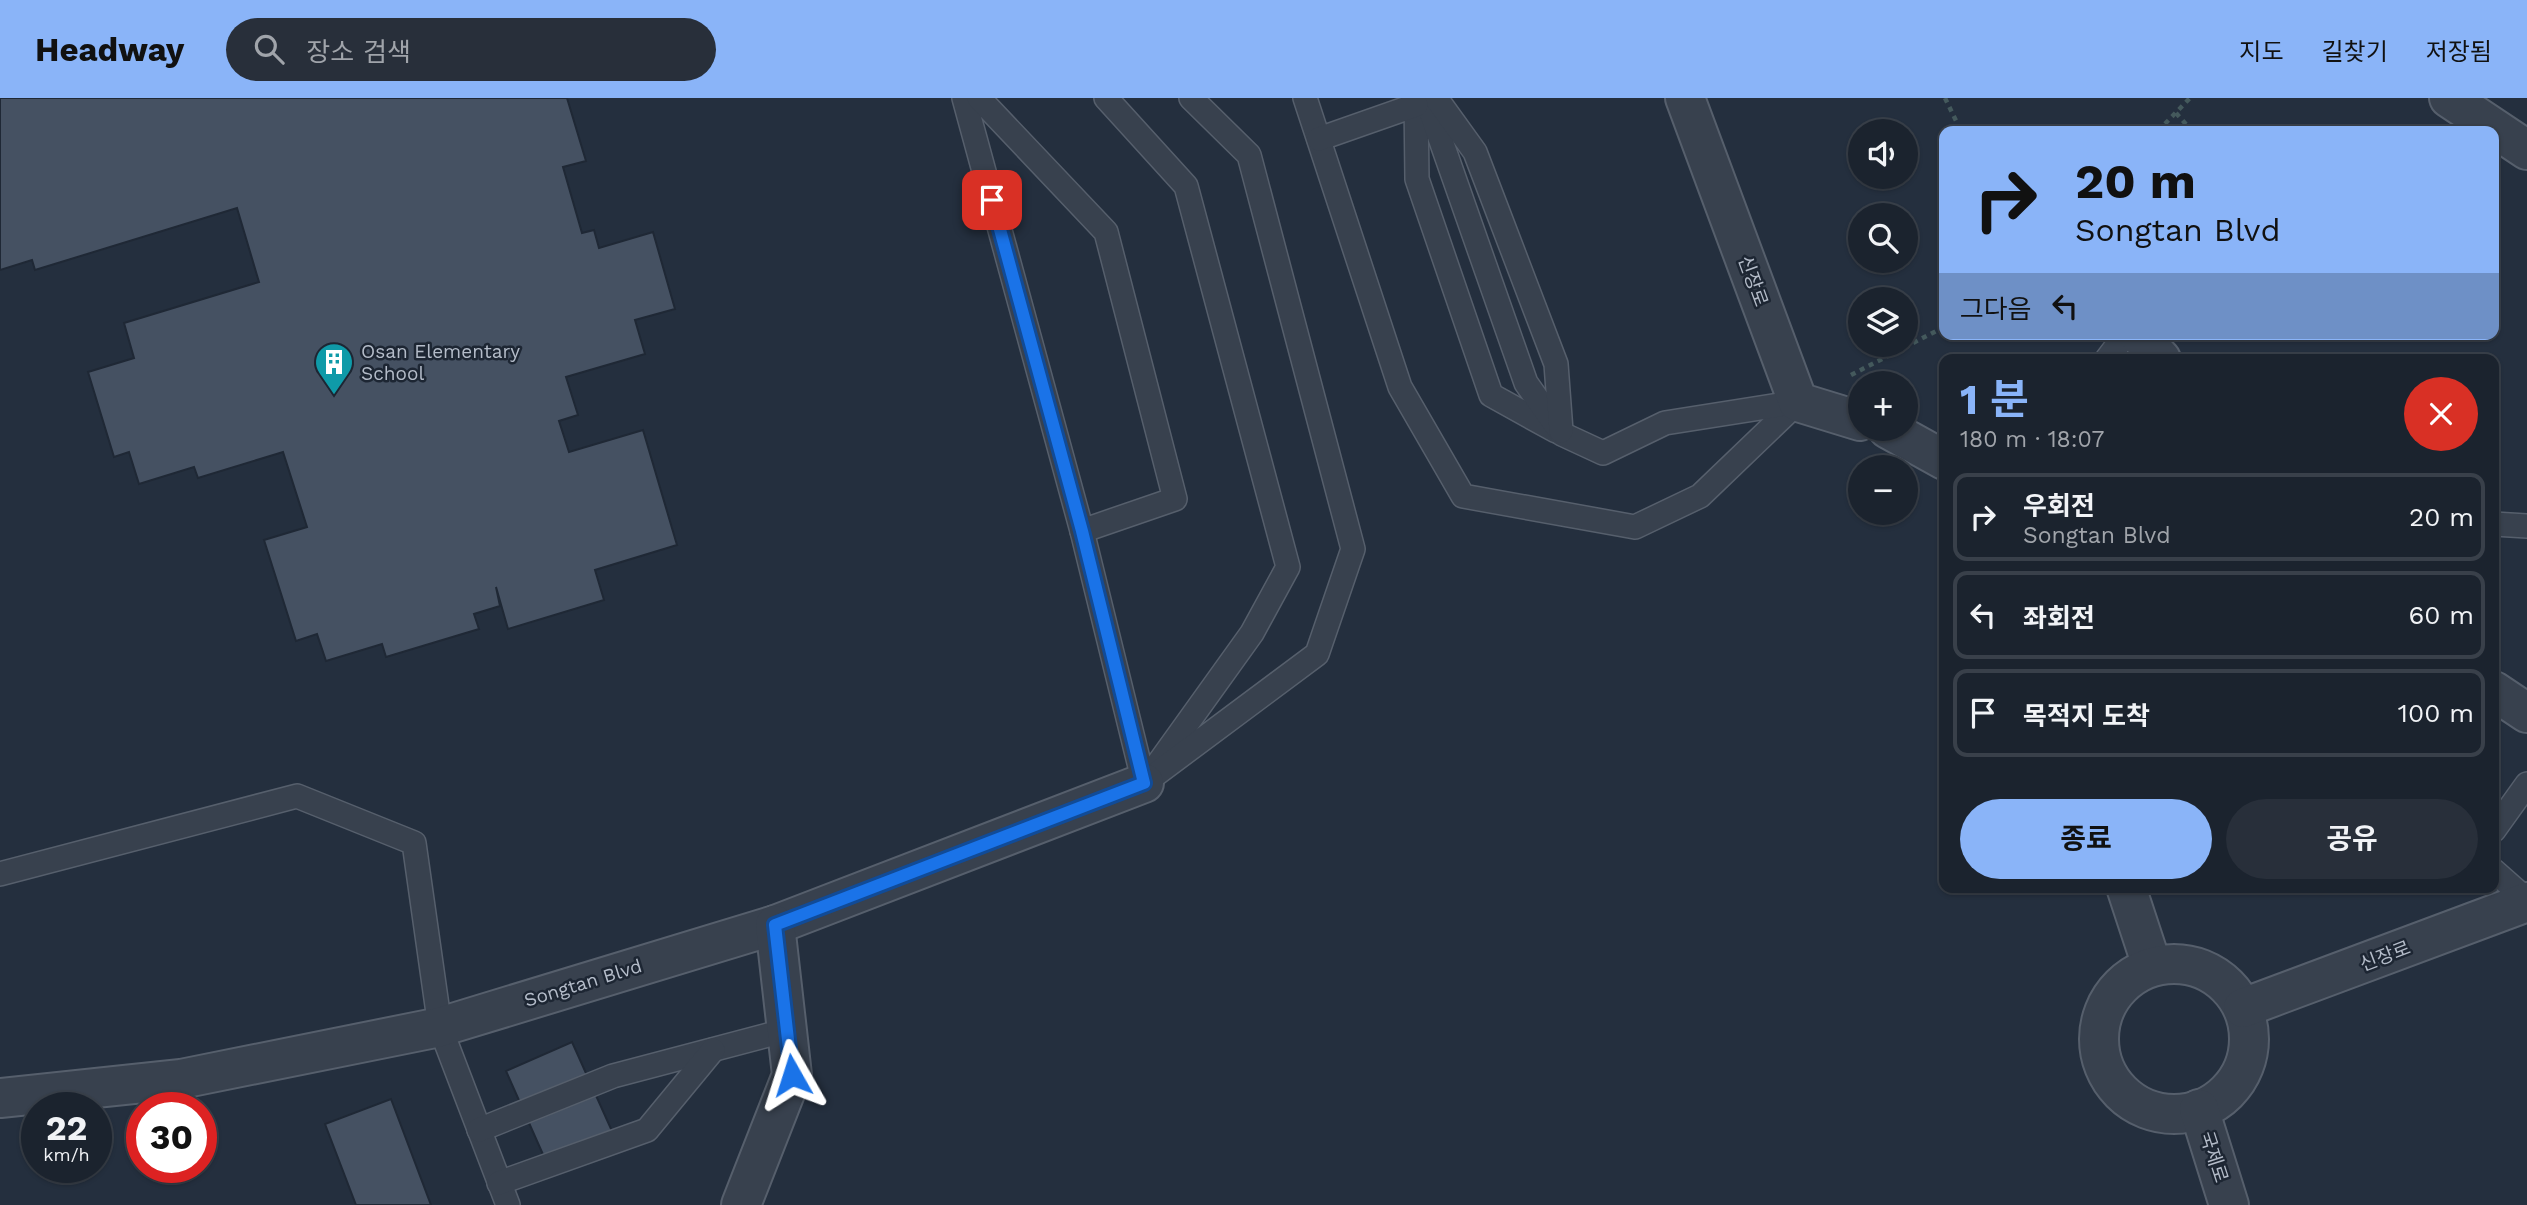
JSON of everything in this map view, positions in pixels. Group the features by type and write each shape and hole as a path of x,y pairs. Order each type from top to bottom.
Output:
{"street":[{"name":"신장로","path":"1685,98 1798,402"},
{"path":"2449,98 2491,126"},
{"path":"2499,131 2527,150"},
{"path":"2144,340 2156,354"},
{"path":"1798,402 1848,417"},
{"path":"1910,441 1939,457"},
{"path":"2499,694 2527,713"},
{"name":"Songtan Blvd","path":"0,1098 181,1079 440,1027 775,925 1144,783"},
{"path":"2128,893 2152,966"},
{"name":"신장로","path":"2243,1009 2527,901"},
{"path":"741,1205 792,1075 775,925"},
{"path":"2174,964 2196,967 2216,976 2231,990 2243,1009 2248,1028 2248,1049 2243,1069 2232,1086 2217,1100 2199,1109 2179,1113 2140,1106 2124,1095 2110,1080 2098,1042 2100,1022 2107,1004 2134,974 2152,966 2174,964"},
{"name":"국제로","path":"2199,1109 2229,1205"}],"lane":[{"path":"964,98 1082,531 1144,783"},
{"path":"979,98 1106,232 1175,499 1082,531"},
{"path":"1106,98 1186,186 1288,567 1252,633 1144,783"},
{"path":"1144,783 1317,654 1353,549 1249,155 1191,98"},
{"path":"1305,98 1401,387 1463,496 1636,527 1700,496 1798,402"},
{"path":"1319,139 1423,100"},
{"path":"1423,100 1526,383 1562,434"},
{"path":"1423,100 1417,179 1492,395 1562,434 1603,453 1665,423 1798,402"},
{"path":"1423,100 1475,152 1556,364 1562,434"},
{"path":"2110,354 2121,340"},
{"path":"2499,524 2527,526"},
{"path":"2499,823 2527,784"},
{"path":"0,874 297,796 414,843 440,1027 508,1205"},
{"path":"2499,876 2527,901"},
{"path":"479,1130 613,1076 787,1030"},
{"path":"499,1183 647,1130 713,1050"}],"path":[{"path":"1945,98 1959,126"},
{"path":"2163,126 2190,98"},
{"path":"2176,113 2188,126"},
{"path":"1798,402 1939,330"}],"building":[{"name":"Osan Elementary School","path":"0,98 567,98 586,161 563,167 582,233 594,230 599,248 653,232 675,309 635,320 645,354 566,377 578,415 559,421 569,452 643,430 677,545 595,570 604,600 508,629 496,587 500,606 474,614 479,629 386,657 382,644 326,661 317,634 296,641 264,540 307,527 283,452 198,478 194,467 139,484 129,452 114,457 88,372 134,358 124,323 259,282 237,208 35,270 32,260 0,270"},
{"path":"572,1042 616,1140 545,1159 506,1071"},
{"path":"391,1099 431,1205 356,1205 325,1124"}],"place":[{"name":"Osan Elementary School","path":"334,396"}],"route":[{"path":"792,1075 775,925 1144,783 1082,531 992,200"}]}
